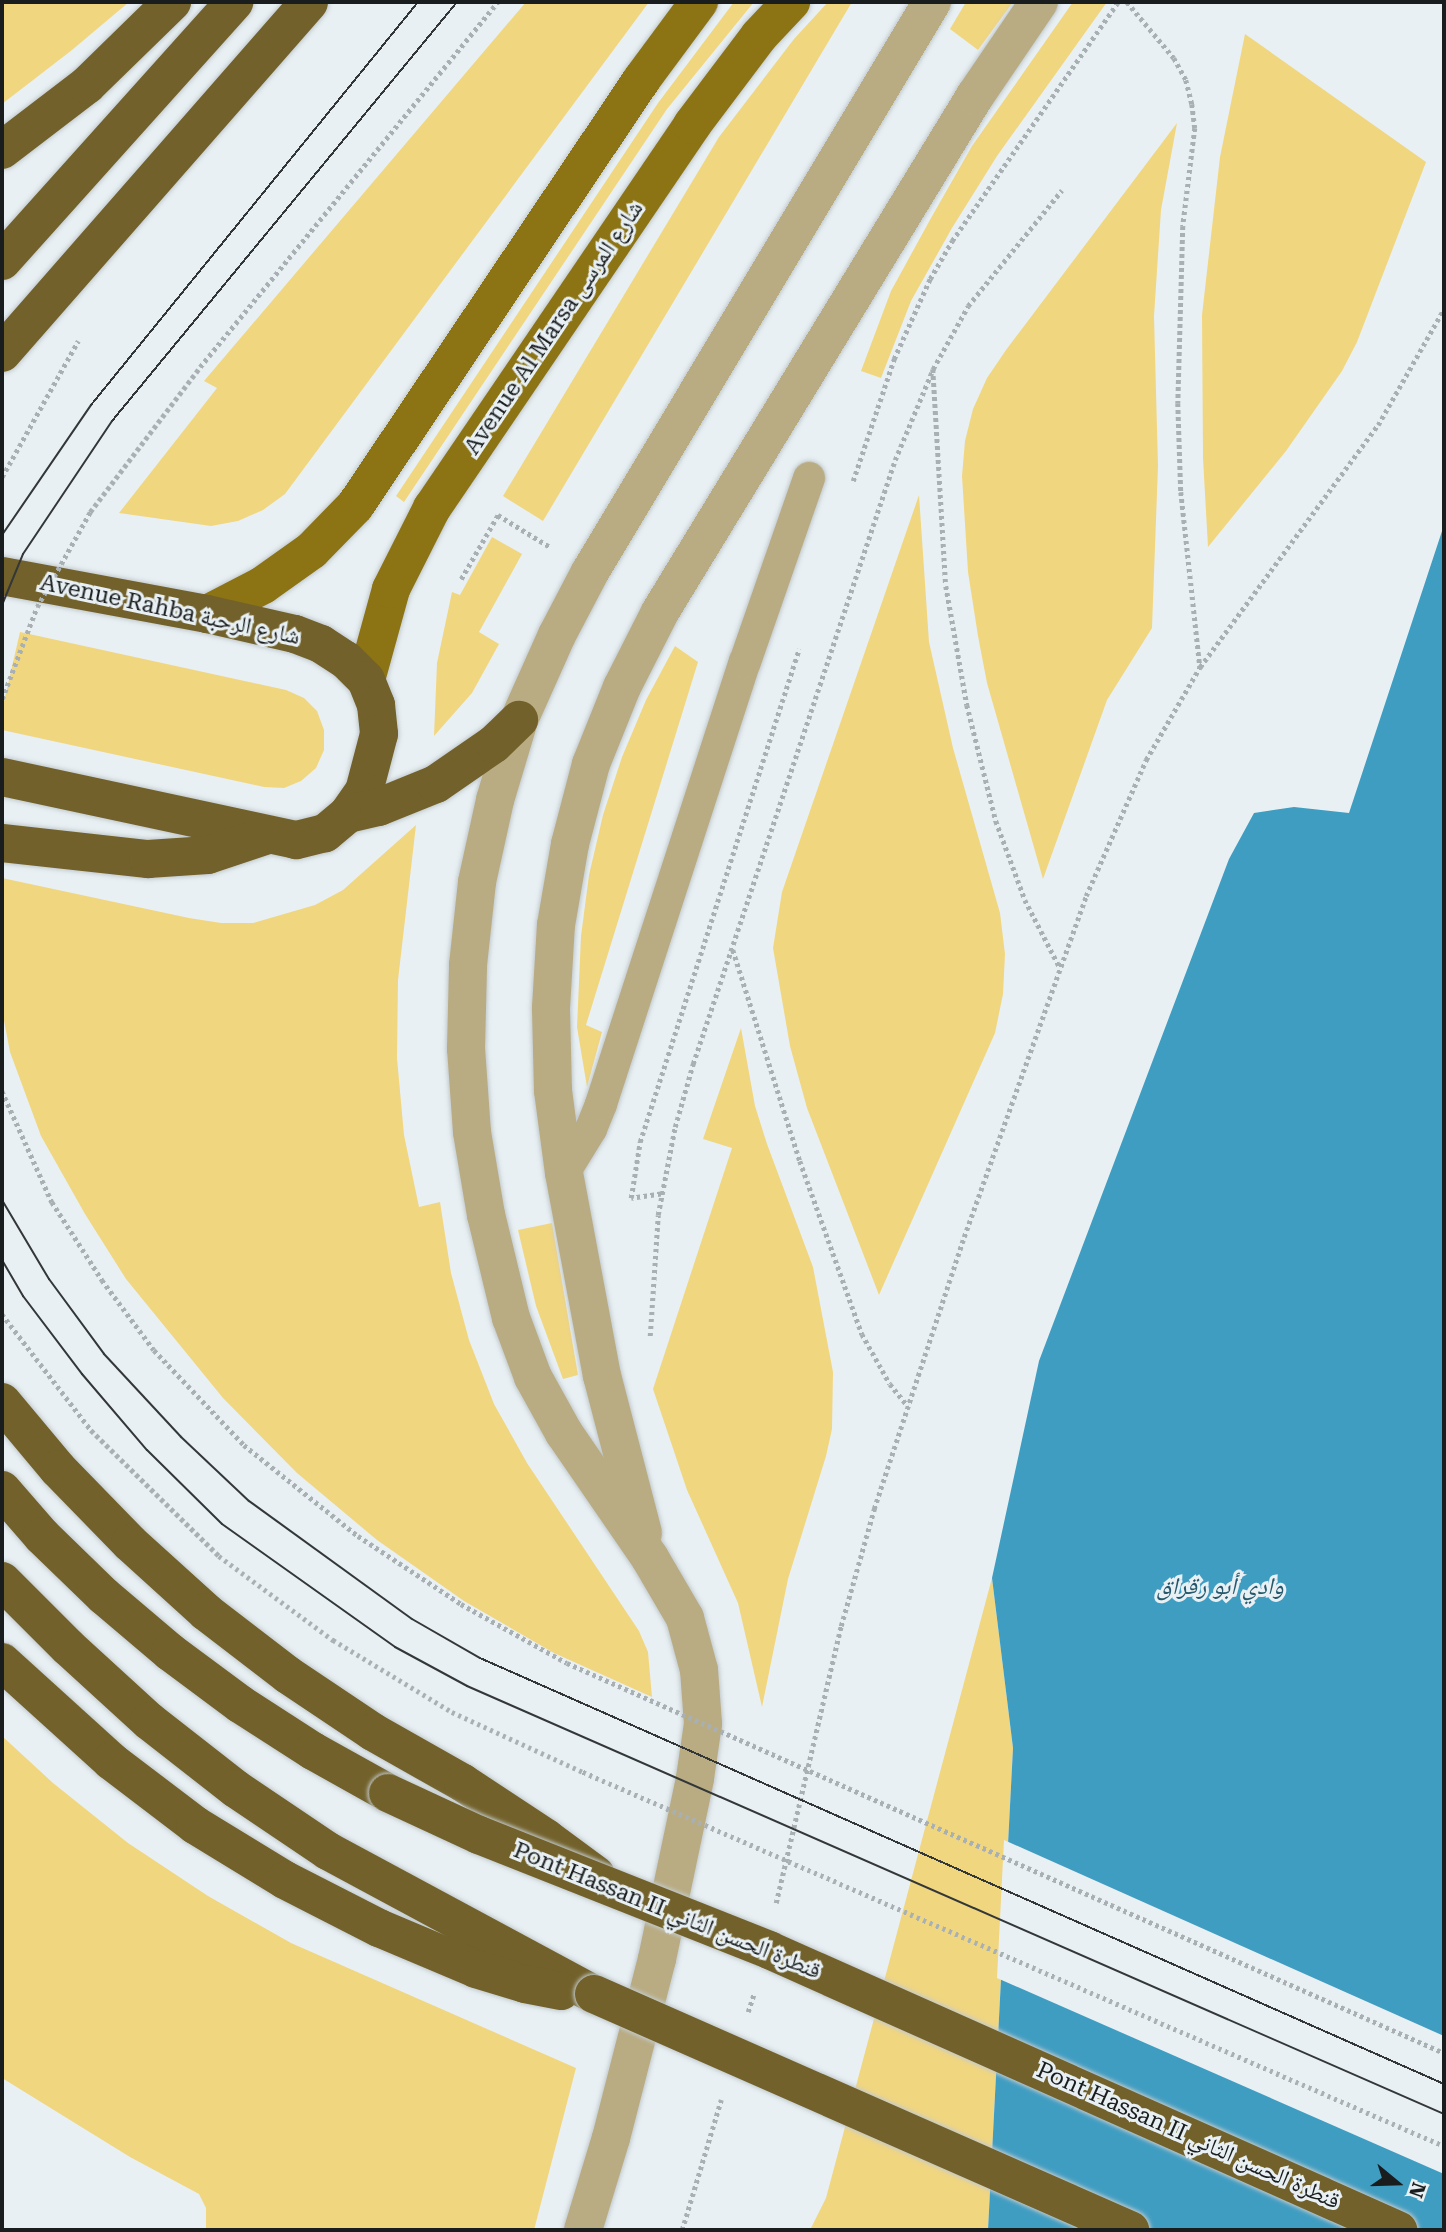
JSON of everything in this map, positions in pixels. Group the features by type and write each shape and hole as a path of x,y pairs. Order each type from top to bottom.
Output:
{"highway":[{"path":"2,150 87,85 172,2"},
{"path":"2,261 234,2"},
{"path":"2,353 309,2"},
{"name":"Avenue Rahba شارع الرحبة","path":"2,576 207,614 295,634 321,644 346,660 366,680 376,705 379,734 364,791 348,814 325,833 296,840 2,777"},
{"path":"348,814 379,807 436,784 494,744 519,720"},
{"path":"2,843 158,859 208,855 267,835"},
{"path":"2,1402 58,1469 130,1543 206,1612 288,1675 373,1732 463,1783 546,1838 612,1887"},
{"name":"Pont Hassan II قنطرة الحسن الثاني","path":"2,1490 42,1536 104,1596 170,1652 240,1704 313,1751 388,1793 479,1835 769,1950 1398,2230"},
{"path":"2,1581 68,1647 149,1721 236,1789 328,1851 594,1994 1130,2230"},
{"path":"2,1662 111,1761 195,1825 285,1880 379,1928 476,1969 525,1984 594,1994"}],"main road":[{"path":"207,614 263,585 312,550 355,506 642,79 699,2"},
{"name":"Avenue Al Marsa شارع المرسى","path":"366,680 391,589 432,508 692,125 759,36 791,2"}],"street":[{"path":"583,2230 611,2138 657,1959 703,1724 699,1670 685,1618 650,1558 564,1433 533,1377 511,1318 486,1215 472,1132 466,1049 467,977 477,882 495,800 519,720 557,635 590,572 932,2"},
{"path":"650,1558 602,1376 564,1173 553,1091 551,1008 556,925 570,844 591,764 660,612 975,96 1039,2"}],"lane":[{"path":"564,1173 592,1129 601,1104 745,662 809,478"}],"path":[{"path":"2,699 37,607 90,512 200,368 498,2"},
{"path":"851,489 894,359 930,279 952,241 1118,2"},
{"path":"1127,2 1174,58 1186,80 1195,128 1181,264 1178,403 1183,517 1200,667"},
{"path":"650,1336 661,1194 675,1127 693,1064 895,460 933,369 968,306 1062,190"},
{"path":"774,1912 841,1626 908,1406 1059,966 1146,760 1200,667 1378,425 1444,309"},
{"path":"2,477 81,335"},
{"path":"933,369 946,586 967,705 996,821 1025,900 1059,966"},
{"path":"461,579 498,515 556,551"},
{"path":"661,1194 631,1198 640,1142 801,643"},
{"path":"733,949 800,1161 862,1334 890,1384 908,1406"},
{"path":"2,1091 52,1202 102,1280 154,1350 244,1445 358,1536 461,1604 567,1663 1444,2053"},
{"path":"2,1314 91,1430 219,1556 333,1640 452,1712 1444,2146"},
{"path":"746,2018 754,1991"},
{"path":"682,2230 722,2098"}],"shaded area":[{"path":"2,2 129,2 2,104"},
{"path":"526,2 649,2 285,494 263,510 238,521 211,526 119,513 217,388 204,381"},
{"path":"734,2 754,2 667,109 404,502 396,496 658,103"},
{"path":"828,2 852,2 543,521 503,496 719,137 794,39"},
{"path":"966,2 1013,2 978,50 950,29"},
{"path":"1073,2 1107,2 997,156 952,228 911,301 881,378 861,371 891,291 972,146"},
{"path":"1245,34 1426,162 1357,342 1342,371 1286,451 1208,547 1203,458 1202,315 1220,157"},
{"path":"1177,123 1161,210 1154,316 1158,466 1152,628 1107,700 1043,879 987,683 978,636 968,572 962,476 965,441 973,409 987,378"},
{"path":"919,495 929,642 953,748 1000,913 1005,954 1003,994 995,1033 879,1295 807,1108 790,1046 773,948 782,892"},
{"path":"492,537 522,554 479,632 499,644 472,693 434,736 437,663 452,592 460,595"},
{"path":"20,632 286,690 304,698 317,711 324,730 324,750 316,768 301,781 284,788 264,787 2,730 2,710"},
{"path":"675,646 698,662 586,1025 602,1032 587,1087 577,1027 581,936 589,875 603,815 622,757 646,700"},
{"path":"416,825 398,980 397,1058 404,1135 419,1207 440,1202 451,1273 469,1340 494,1404 527,1463 639,1631 648,1652 652,1697 554,1653 464,1601 377,1540 297,1473 223,1398 126,1279 41,1136 10,1052 2,1010 2,878 189,918 221,923 253,923 315,905 343,890"},
{"path":"741,1028 755,1106 813,1267 833,1372 832,1429 788,1579 762,1707 738,1603 687,1490 653,1389 732,1148 703,1139"},
{"path":"552,1223 578,1375 563,1379 536,1306 518,1230"},
{"path":"992,1578 1013,1748 988,2230 810,2230 826,2198"},
{"path":"2,1736 53,1783 128,1843 208,1896 291,1943 576,2068 534,2230 206,2230 206,2208 199,2194 130,2157 2,2078"}],"water":[{"name":"وادي أبو رقراق","path":"1444,525 1444,2230 988,2230 1013,1748 992,1578 1039,1361 1229,859 1254,813 1294,807 1349,813"}],"pier":[{"path":"1004,1840 1444,2036 1444,2174 997,1978"}],"tram line":[{"path":"2,535 91,405 418,2"},
{"path":"2,605 23,554 112,421 457,2"},
{"path":"2,1200 49,1279 104,1354 181,1437 249,1501 412,1619 480,1658 1444,2084"},
{"path":"2,1260 23,1296 82,1374 147,1450 222,1524 395,1647 467,1686 1444,2114"}]}
